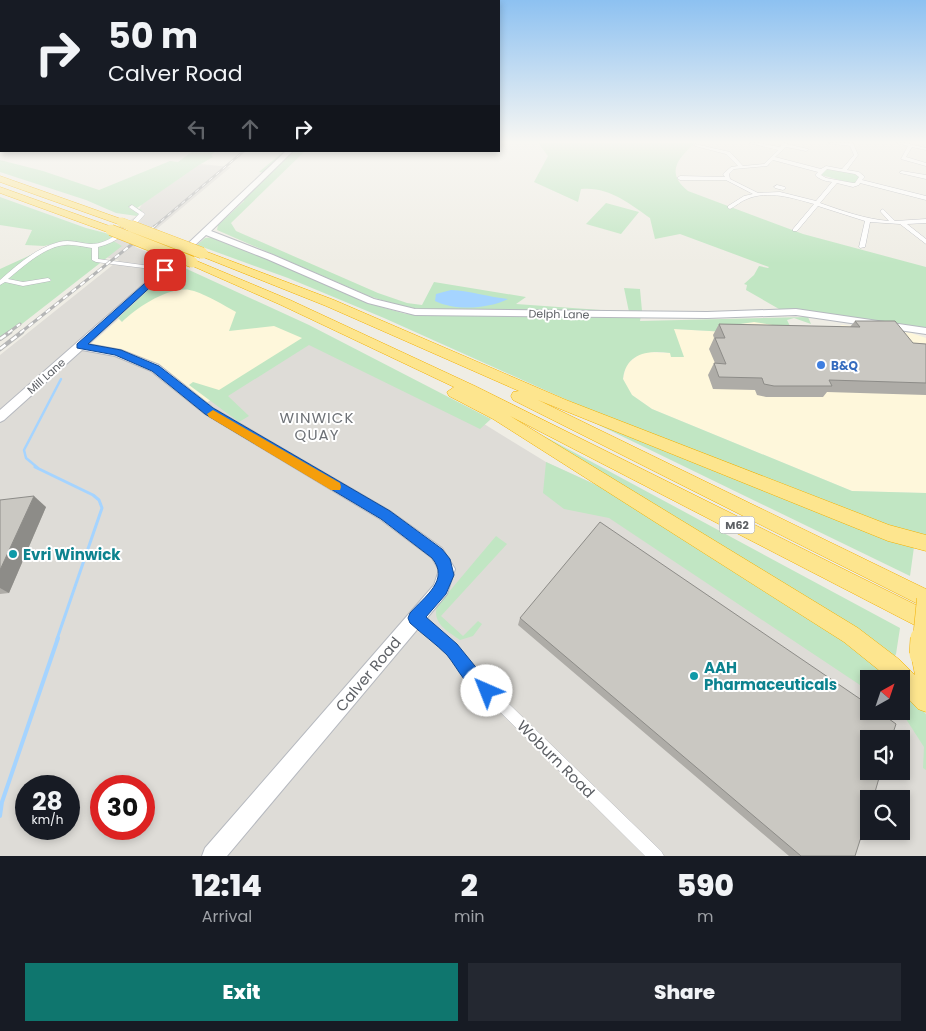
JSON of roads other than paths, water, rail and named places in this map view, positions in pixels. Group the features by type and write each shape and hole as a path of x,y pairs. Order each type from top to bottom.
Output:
{"highway":[{"name":"M62","path":"11,183 202,253 317,316 488,398 926,621"},
{"name":"M62","path":"0,190 192,262 250,280 506,390 926,599"},
{"path":"250,280 330,303 561,404 888,533 926,543"},
{"path":"250,280 498,415 851,634 893,667 926,701"},
{"path":"926,599 921,654 926,676"}],"street":[{"name":"Mill Lane","path":"0,417 165,270 257,183"},
{"path":"735,183 758,194"},
{"path":"792,229 817,205 834,183"},
{"path":"841,183 853,185 856,183"},
{"path":"867,183 926,198"},
{"path":"730,207 739,200 780,189 817,205 868,220 893,222 926,221"},
{"path":"2,281 24,263 54,246 69,242 94,246 111,239 137,220 142,212 132,207"},
{"path":"882,211 893,222"},
{"path":"863,247 868,220"},
{"path":"902,222 926,242"},
{"path":"792,229 803,232"},
{"name":"Delph Lane","path":"206,232 270,257 371,301 415,312 707,315 796,312 926,331"},
{"path":"94,246 96,248 95,260 165,270"},
{"path":"2,281 23,284 48,280"},
{"name":"Calver Road","path":"80,346 117,352 155,368 209,411 385,515 437,553 445,564 447,575 441,589 213,856"},
{"name":"Woburn Road","path":"416,618 452,649 473,677 656,856"}],"water":[{"path":"451,290 508,299 491,305 472,308 452,306 435,301 436,294"}],"waterway":[{"path":"38,468 26,458 24,450 61,379"},
{"path":"35,467 93,495 99,500 102,508 57,639"},
{"path":"0,816 2,802 58,638"}],"railway":[{"path":"154,227 206,183"},
{"path":"20,333 155,226"},
{"path":"8,333 20,324"},
{"path":"0,339 10,332"},
{"path":"0,349 22,332"}],"place":[{"name":"B&Q","path":"821,365"},
{"name":"Evri Winwick","path":"13,554"},
{"name":"AAH Pharmaceuticals","path":"694,676"}],"district":[{"name":"WINWICK QUAY","path":"317,426"}]}
